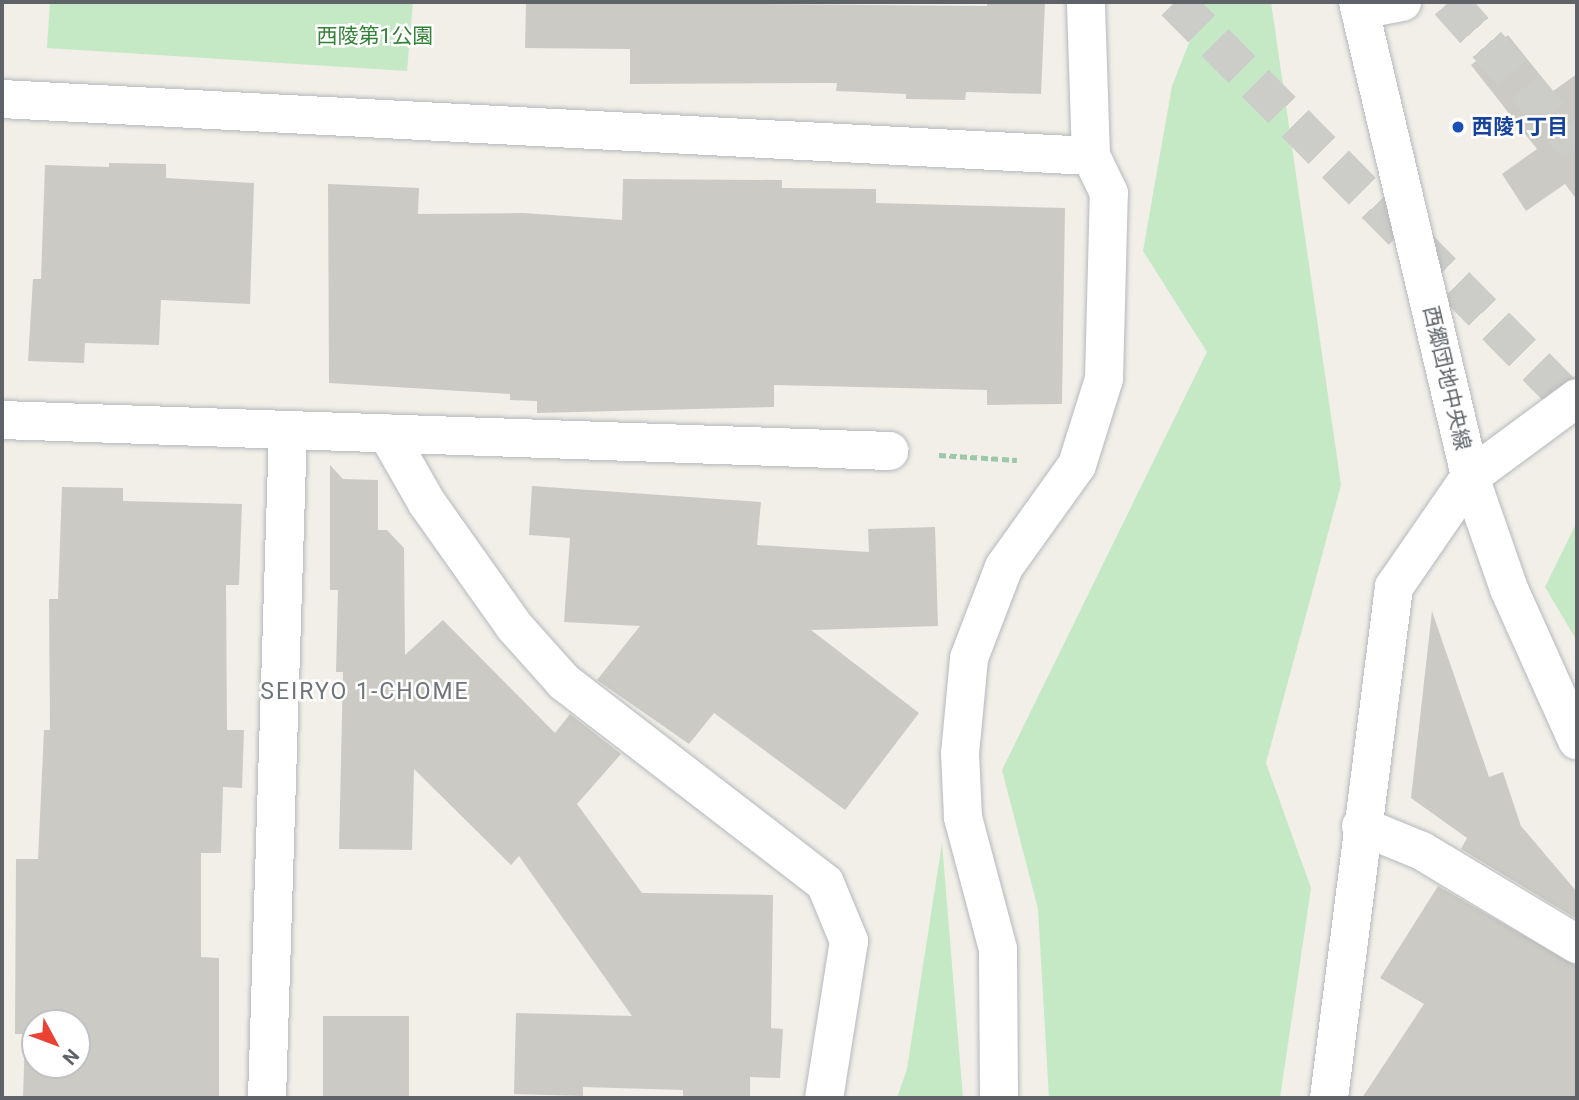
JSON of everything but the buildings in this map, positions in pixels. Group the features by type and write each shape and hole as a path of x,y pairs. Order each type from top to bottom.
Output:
{"street":[{"path":"999,1098 998,949 963,817 960,754 969,658 1004,567 1077,465 1104,380 1109,193 1091,156 1086,2"},
{"path":"1359,6 1402,2"},
{"name":"西郷団地中央線","path":"1359,6 1470,477 1508,589 1577,740"},
{"path":"2,99 1091,156"},
{"path":"1329,1098 1361,826 1394,587 1470,477 1577,398"},
{"path":"2,420 889,451"},
{"path":"267,1098 288,430"},
{"path":"387,433 427,503 514,626 565,682 825,883 849,941 824,1098"},
{"path":"1361,826 1422,851 1577,944"}],"path":[{"path":"889,451 1077,465"}],"green space":[{"name":"西陵第1公園","path":"50,2 413,2 407,71 47,48"},
{"path":"1205,2 1271,2 1341,485 1266,763 1311,888 1280,1098 1049,1098 1038,909 1002,770 1207,352 1143,251 1172,86"},
{"path":"1577,522 1577,641 1545,587"},
{"path":"942,843 963,1098 897,1098 907,1069"}],"tunnel":[{"path":"1175,2 1577,408"},
{"path":"1449,2 1577,146"}],"place":[{"name":"西陵1丁目","path":"1458,127"}],"district":[{"name":"SEIRYO 1-CHOME","path":"365,692"}]}
